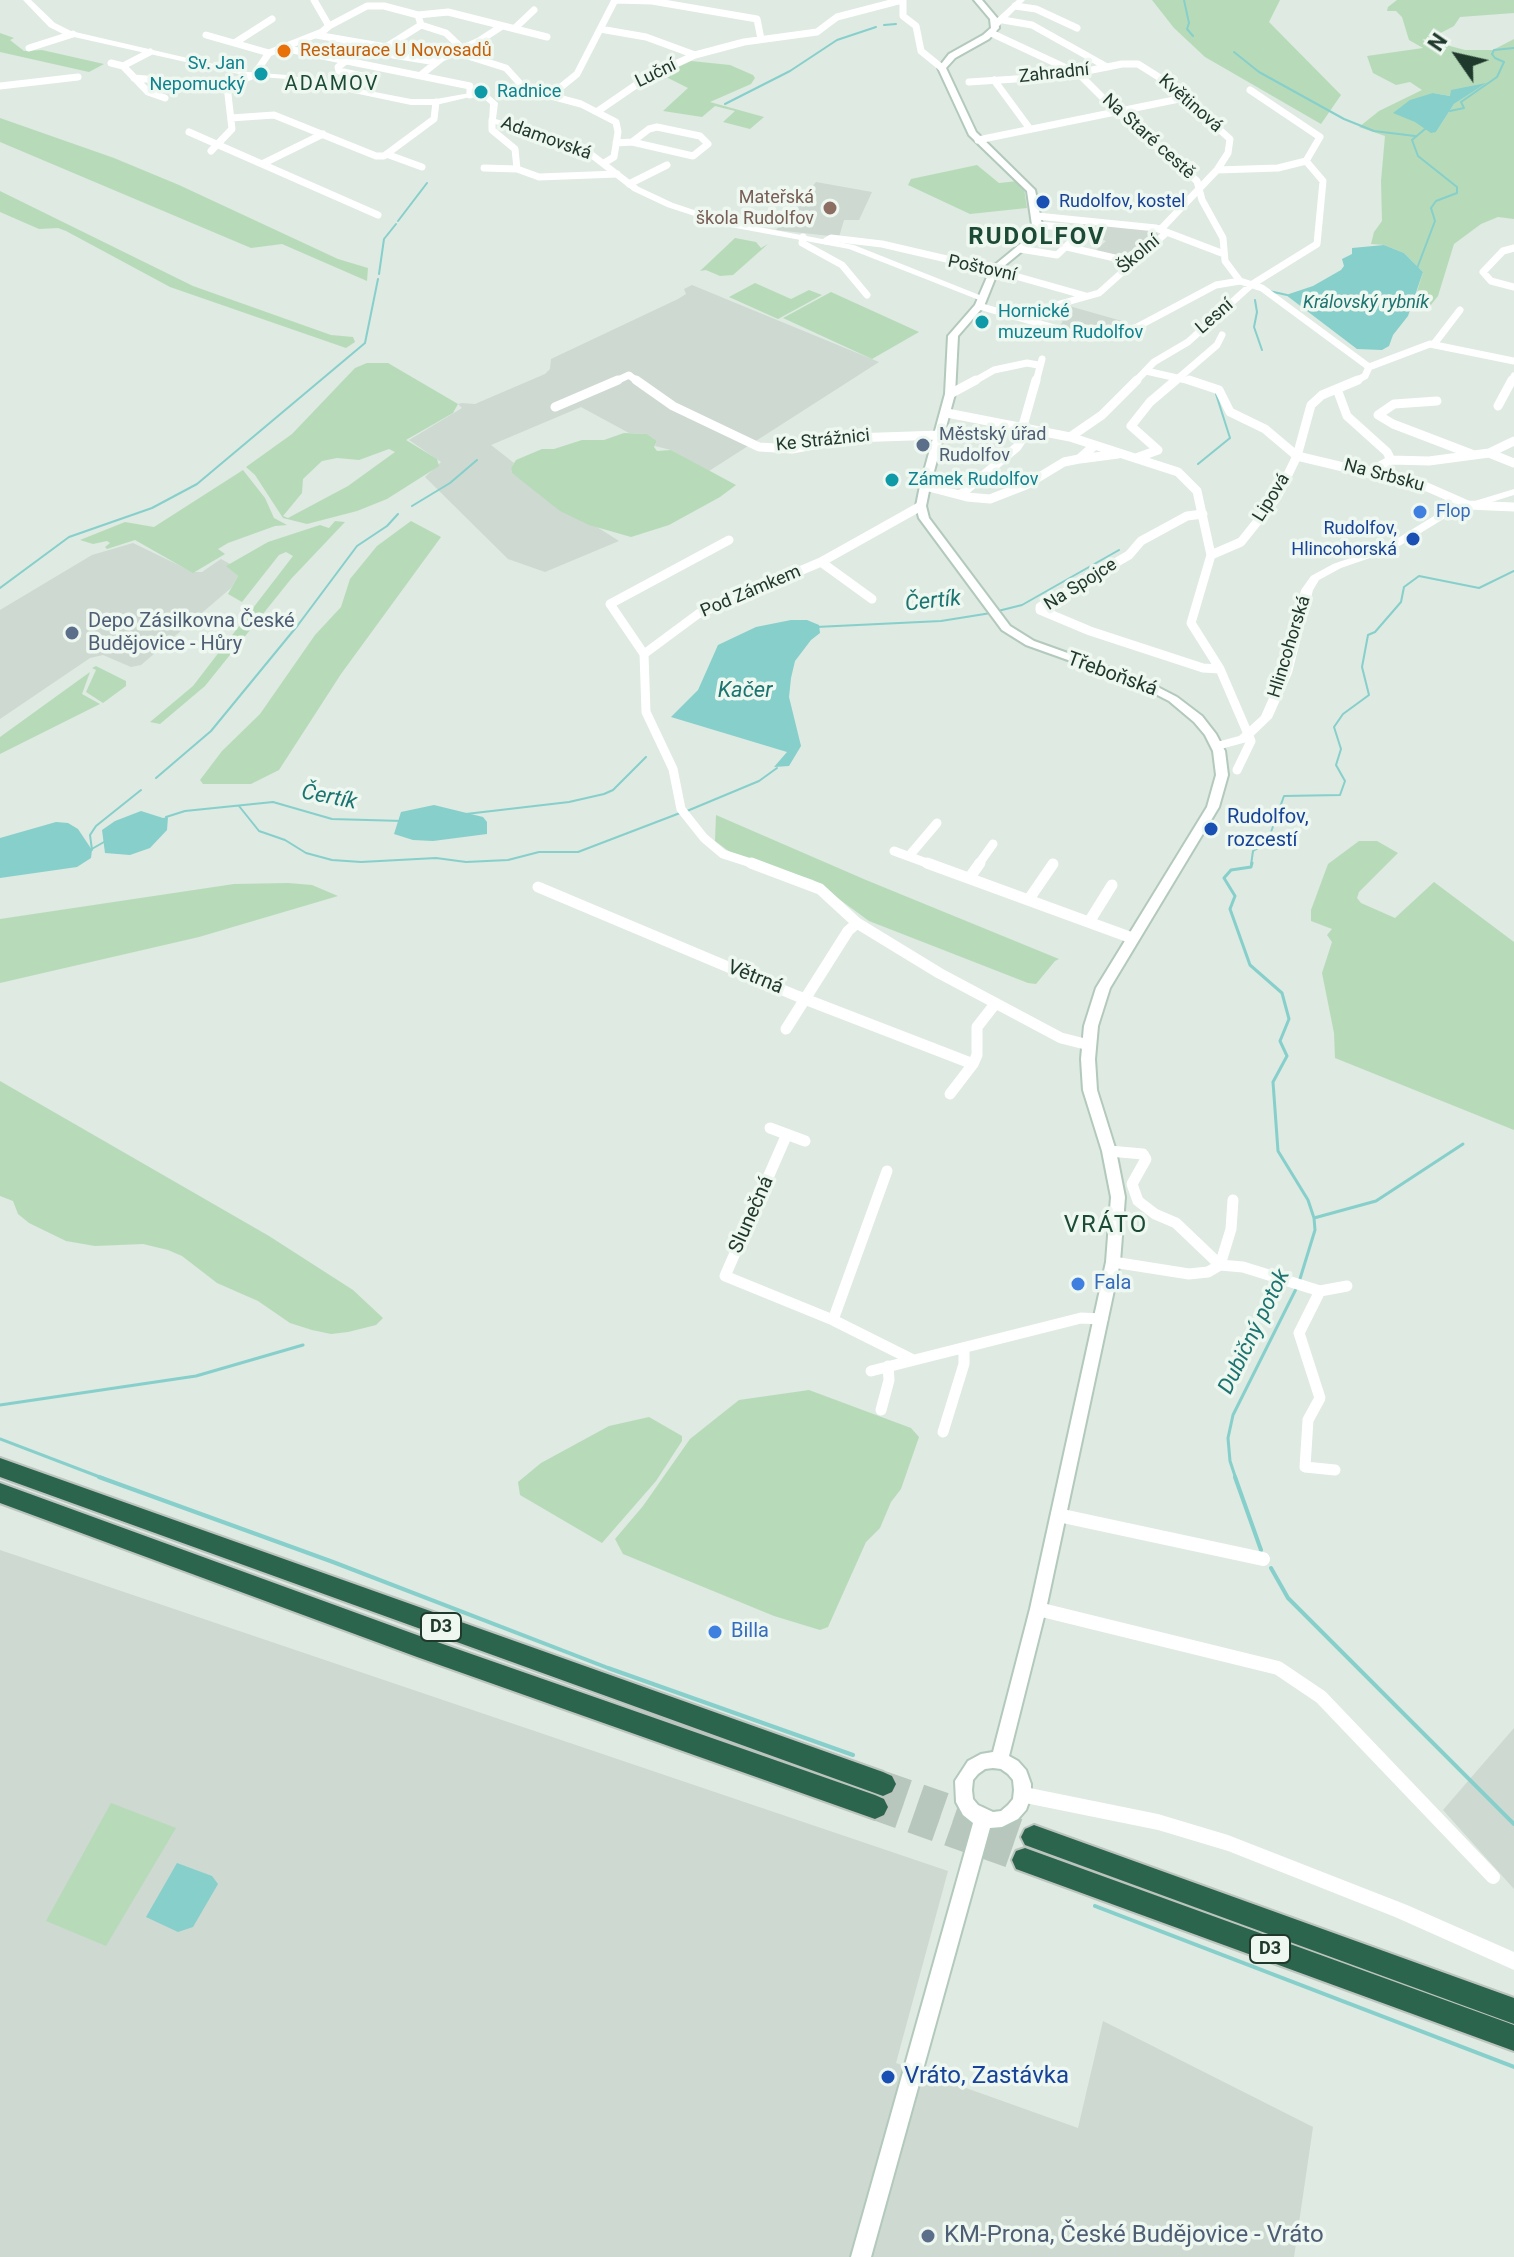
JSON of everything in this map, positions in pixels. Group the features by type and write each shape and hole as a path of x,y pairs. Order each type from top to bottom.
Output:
{"highway":[{"name":"D3","path":"0,1467 879,1796 417,1646 0,1493"},
{"name":"D3","path":"1514,2011 1030,1849 1514,2038"}],"main road":[{"name":"Adamovská","path":"27,0 52,25 73,34 150,52 411,102 482,96 494,103 490,116 492,120 572,145 659,201 709,219 828,240 865,252 981,302"},
{"path":"978,0 997,26"},
{"path":"921,506 947,413 953,336 981,302 994,270 1032,237 1037,220 1031,190 978,140 942,68 952,56 997,26 1018,3"},
{"name":"Hlincohorská","path":"1249,735 1266,718 1279,692 1307,590 1315,578 1337,566 1389,548 1446,513 1514,492"},
{"name":"Třeboňská","path":"921,506 932,530 993,614 1030,643 1163,693 1198,719 1217,746"},
{"path":"999,1762 1038,1609 1113,1262 1118,1197 1109,1151 1090,1090 1089,1045 1103,988 1213,807 1222,775 1217,746 1249,735"},
{"path":"989,1761 999,1762 1016,1771 1025,1795 1015,1812 995,1819 984,1817 967,1805 961,1786 970,1769 989,1761"},
{"path":"1025,1795 1158,1822 1228,1843 1401,1911 1514,1961"},
{"path":"861,2257 984,1817"}],"street":[{"path":"314,0 329,26"},
{"path":"551,95 577,74 615,0 652,1 757,19 761,39"},
{"path":"902,0 902,12"},
{"name":"Luční","path":"598,111 649,76 695,55 761,39 817,32 837,17 902,0"},
{"path":"1018,3 1077,28"},
{"path":"211,151 232,129 227,87 256,73 269,53 315,35 367,6 384,6 418,15 448,12 547,37"},
{"path":"879,7 902,12 916,26 921,51 942,68"},
{"path":"515,28 534,10"},
{"path":"418,15 421,25"},
{"path":"236,42 272,19"},
{"path":"386,47 421,25 446,33 471,57 506,68 525,89 598,111 616,122 614,157 604,163"},
{"path":"997,26 1032,25 1107,67"},
{"path":"422,74 436,62 502,26"},
{"name":"Na Staré cestě","path":"997,26 1079,74 1117,112 1197,181 1202,200 1223,238 1230,271 1240,281"},
{"path":"600,29 646,37 695,55"},
{"path":"29,48 73,34"},
{"path":"206,35 269,53"},
{"path":"315,35 386,47 393,55 436,62"},
{"path":"281,48 422,74 470,86 470,95"},
{"path":"123,66 150,52"},
{"path":"346,61 338,67 339,71 368,80 385,67 393,55"},
{"path":"111,63 123,66 148,92 165,98"},
{"name":"Zahradní","path":"969,82 1079,74 1138,64"},
{"name":"Květinová","path":"1138,64 1165,81 1230,139 1228,153 1201,190"},
{"path":"0,86 78,77"},
{"path":"134,78 205,84 238,81"},
{"path":"994,80 1030,129"},
{"path":"1217,170 1287,167 1306,161 1320,137 1250,90"},
{"path":"978,140 1184,98"},
{"path":"389,155 434,119 436,102"},
{"path":"231,118 274,115 376,156 389,155 422,167"},
{"path":"492,120 492,130 515,149 517,169"},
{"path":"616,143 632,142 693,156 708,144 700,136 657,127 649,129 632,142"},
{"path":"189,132 378,215"},
{"path":"262,164 323,134"},
{"name":"Lesní","path":"1070,437 1102,415 1159,358 1188,342 1251,285 1317,244 1323,181 1306,161"},
{"path":"629,184 667,165"},
{"path":"484,168 517,169 539,177 617,174"},
{"name":"Školní","path":"1017,316 1062,306 1078,297 1099,293 1165,234 1161,229 1201,190"},
{"path":"348,213 360,207"},
{"path":"1037,220 1161,229 1224,254"},
{"path":"1020,249 1052,255 1067,247 1076,237 1076,233 1037,220"},
{"path":"803,237 802,243 842,265 867,295"},
{"name":"Poštovní","path":"828,240 882,244 994,270 1090,297"},
{"path":"1067,247 1132,262"},
{"path":"1514,248 1503,251 1483,272 1491,281 1514,287"},
{"path":"981,302 1089,338 1107,337 1137,327 1216,285 1240,281 1262,288 1369,367"},
{"path":"1460,310 1434,344 1513,359"},
{"path":"1135,458 1158,450 1131,426 1150,402 1204,357 1222,335"},
{"name":"Lipová","path":"1211,555 1226,551 1253,529 1277,497 1297,456 1311,405 1322,395 1365,376 1369,367 1406,351 1434,344"},
{"path":"950,394 994,370 1040,362 1022,429 1025,435 1017,447 960,495"},
{"path":"1146,371 1179,376 1219,390 1230,412 1265,429 1297,456"},
{"name":"Ke Strážnici","path":"555,407 629,375 673,406 759,447 792,449 852,438 940,435"},
{"path":"1498,406 1514,376"},
{"path":"1337,389 1347,416 1387,452 1391,460"},
{"path":"1437,401 1394,404 1378,415 1393,424 1474,455"},
{"path":"947,413 1070,437 1186,477 1197,491 1211,555 1191,623 1220,669 1249,735"},
{"path":"1369,472 1391,460 1429,461 1489,453 1514,441"},
{"path":"1079,459 1095,445"},
{"path":"1489,453 1514,463"},
{"path":"925,486 990,499 1006,495 1057,466 1079,459 1122,454"},
{"name":"Na Srbsku","path":"1297,456 1427,487 1468,505"},
{"path":"1468,505 1514,507"},
{"name":"Pod Zámkem","path":"644,654 698,614 821,562 921,506"},
{"name":"Na Spojce","path":"1203,514 1187,516 1141,541 1129,555 1040,607 1040,610 1104,636 1203,668 1220,669"},
{"path":"729,540 613,600 611,607 644,654 646,712 673,769 684,813 704,838 723,854 800,879 820,889 857,923 995,1004 1061,1038 1089,1045"},
{"name":"Pod Zámkem","path":"821,562 872,599"},
{"name":"Hlincohorská","path":"1237,770 1250,747 1249,735"},
{"path":"909,856 937,823"},
{"path":"970,877 993,844"},
{"path":"894,851 1132,938"},
{"path":"1029,899 1053,864"},
{"path":"1089,922 1112,885"},
{"name":"Větrná","path":"538,887 804,999 973,1064"},
{"path":"786,1029 848,931 857,923"},
{"path":"950,1094 973,1064 977,1055 975,1034 985,1014 995,1004"},
{"path":"770,1128 805,1141"},
{"name":"Slunečná","path":"787,1134 725,1276 833,1320 913,1360"},
{"path":"1109,1151 1143,1154 1146,1159 1132,1184 1138,1201 1155,1214 1176,1223 1220,1265 1266,1272 1320,1291 1347,1286"},
{"path":"833,1320 887,1171"},
{"path":"1113,1262 1189,1274 1208,1272 1220,1265 1231,1229 1233,1200"},
{"path":"1320,1291 1299,1333 1320,1398 1308,1420 1305,1467 1335,1470"},
{"path":"871,1371 888,1370 913,1360 1081,1318 1102,1319"},
{"path":"943,1432 964,1364 964,1349"},
{"path":"881,1410 888,1370"},
{"path":"1058,1515 1263,1559"},
{"path":"1038,1609 1278,1668 1321,1697 1493,1877"}],"shaded area":[{"name":"Mateřská škola Rudolfov","path":"816,182 872,192 859,220 844,220 839,237 776,230"},
{"path":"1085,222 1155,231 1159,236 1129,259 1095,251 1106,241 1081,232"},
{"path":"692,285 879,362 709,471 671,450 655,446 657,441 647,434 629,433 581,407 491,445 514,463 512,473 619,541 545,572 508,559 425,477 441,462 409,440 462,408 458,404 475,404 545,374 550,369 551,359 678,299 686,294 684,289"},
{"path":"1069,306 1122,321 1108,335 1089,335 1060,327"},
{"path":"133,543 193,572 202,572 221,559 230,564 227,566 238,576 231,588 141,665 131,667 103,655 90,658 0,719 0,610 92,555"},
{"path":"0,1550 948,1871 896,2063 1078,2128 1103,2021 1313,2127 1294,2257 0,2257"},
{"path":"1514,1728 1514,1889 1443,1810"}],"green space":[{"path":"1152,0 1280,0 1269,22 1341,95 1321,124 1205,57 1174,28"},
{"path":"1397,0 1514,0 1514,13 1460,17 1454,26 1435,36 1446,45 1465,50 1493,50 1514,39 1514,219 1498,217 1481,224 1454,244 1438,296 1430,306 1412,308 1423,272 1404,253 1384,245 1371,244 1374,232 1382,221 1381,181 1385,136 1359,127 1379,111 1422,90 1410,82 1396,85 1373,73 1367,56 1423,48 1409,40 1402,17 1396,11 1387,11","holes":["1483,84 1454,104 1436,132 1414,121 1433,93 1450,96"]},
{"path":"0,33 14,38 10,40 24,51 42,50 104,64 89,72 0,52"},
{"path":"691,61 730,65 753,75 755,78 751,84 710,102 764,117 750,129 723,122 735,111 715,106 702,117 663,111 688,88 662,75"},
{"path":"0,118 114,158 338,259 368,268 367,281 282,244 251,248 0,142"},
{"path":"977,165 999,183 1018,181 1024,188 1027,208 970,214 908,185 911,179"},
{"path":"0,191 193,286 331,335 353,337 355,342 346,348 170,287 66,231 58,228 39,229 0,212"},
{"path":"735,238 756,242 761,248 768,244 733,275 720,276 706,270 700,271"},
{"path":"755,283 791,299 809,290 822,295 778,319 729,297"},
{"path":"831,292 919,332 872,359 783,318"},
{"path":"367,363 388,363 458,404 453,413 406,440 437,459 439,466 387,499 357,511 307,524 283,518 255,475 246,467 292,434 355,368","holes":["389,449 395,452 348,486 288,518 283,516 302,493 303,479 322,461 337,458 359,460"]},
{"path":"624,433 647,434 657,441 654,447 657,451 671,450 736,485 669,525 631,537 589,525 560,511 512,473 511,468 516,460 542,449 554,449 582,440 604,440"},
{"path":"243,470 265,498 274,518 287,525 275,526 228,543 218,549 225,554 193,573 135,540 107,549 105,547 110,543 107,541 93,544 80,540 125,522 154,527"},
{"path":"335,521 345,522 291,579 205,686 160,724 150,722 193,686 293,556 286,552 279,555 242,602 228,594 238,576 226,566 268,542 320,525 329,528"},
{"path":"411,521 441,537 341,674 279,770 251,784 203,784 200,780 222,751 260,714 315,635 341,607 350,579 377,546"},
{"path":"96,666 126,681 126,686 103,703 86,692 96,670 92,668"},
{"path":"90,672 82,694 100,704 0,754 0,737"},
{"path":"716,815 1059,959 1036,984 1028,983 869,921 813,880 730,852 715,841"},
{"path":"1359,841 1377,841 1398,853 1359,892 1357,898 1361,903 1395,918 1434,882 1514,942 1514,1130 1335,1058 1334,1033 1322,973 1332,942 1327,935 1332,929 1311,921 1311,910 1328,864"},
{"path":"234,884 312,885 338,896 199,937 0,983 0,919"},
{"path":"0,1081 269,1236 353,1290 383,1318 376,1325 348,1332 331,1334 312,1330 290,1323 258,1301 217,1283 182,1256 168,1250 143,1244 95,1246 66,1241 29,1223 18,1214 13,1201 0,1196"},
{"path":"809,1390 911,1428 919,1437 901,1489 891,1502 880,1528 866,1542 828,1627 820,1630 774,1616 623,1554 615,1539 643,1506 690,1439 739,1400"},
{"path":"649,1417 682,1436 682,1441 656,1481 602,1543 520,1495 518,1482 541,1463 609,1426"},
{"path":"111,1803 176,1828 106,1946 46,1921"}],"water":[{"path":"1486,83 1454,104 1436,132 1431,133 1393,113 1410,100 1433,93 1450,96 1451,90"},
{"name":"Královský rybník","path":"1384,245 1404,253 1423,272 1408,316 1393,335 1389,346 1382,350 1357,349 1286,295 1313,286 1341,270 1344,266 1342,259 1352,254 1352,248"},
{"name":"Kačer","path":"807,620 819,625 820,633 795,661 791,678 789,697 801,746 789,766 774,767 787,752 671,717 698,690 718,645 756,627"},
{"path":"434,805 483,817 487,822 487,834 433,841 413,840 394,834 401,812"},
{"path":"141,811 168,817 167,830 150,848 130,855 105,853 102,830"},
{"path":"56,822 68,823 78,829 92,850 91,858 77,867 0,878 0,838"},
{"path":"177,1863 212,1876 218,1884 193,1927 178,1932 146,1917"}],"waterway":[{"path":"1184,0 1189,23 1187,29 1193,36"},
{"path":"884,25 896,24"},
{"path":"725,104 790,71 837,40 876,27"},
{"name":"Čertík","path":"1450,111 1464,108 1461,102 1497,77 1504,62 1495,58 1492,54 1494,50 1514,48"},
{"path":"1234,52 1259,72 1344,119 1374,131 1415,136"},
{"name":"Čertík","path":"1416,271 1435,221 1431,208 1436,201 1457,193 1457,187 1418,156 1412,140 1425,129"},
{"path":"398,221 427,183"},
{"path":"379,274 384,239 396,224"},
{"path":"0,588 69,537 152,508 197,484 365,343 378,279"},
{"path":"1269,291 1287,295"},
{"path":"1255,300 1257,312 1254,327 1262,350"},
{"name":"Čertík","path":"1198,464 1230,438 1216,394"},
{"path":"412,506 450,483 477,460"},
{"path":"156,778 211,731 298,625 357,546 387,526 398,514"},
{"name":"Čertík","path":"998,611 1022,605 1119,550"},
{"name":"Dubičný potok","path":"1251,865 1253,851 1267,843 1284,796 1340,795 1345,781 1336,765 1341,749 1334,727 1343,714 1369,695 1362,667 1368,635 1375,632 1401,602 1404,587 1419,576 1479,588 1514,571"},
{"name":"Čertík","path":"816,627 941,621 991,613"},
{"name":"Čertík","path":"466,814 569,802 604,794 613,790 646,757"},
{"path":"687,811 759,781 777,768"},
{"path":"92,849 90,835 96,826 141,790"},
{"name":"Čertík","path":"166,817 185,811 273,802 332,819 403,821"},
{"path":"239,806 259,831 285,840 306,853 332,860 361,862 436,858 466,862 508,860 539,852 578,852 680,813"},
{"name":"Čertík","path":"92,849 104,842"},
{"name":"Dubičný potok","path":"1252,863 1251,867 1231,870 1224,878 1235,896 1230,909 1250,965 1282,993 1289,1019 1280,1041 1287,1056 1273,1082 1278,1151 1308,1200 1314,1218"},
{"path":"1314,1218 1376,1201 1463,1144"},
{"name":"Dubičný potok","path":"1299,1282 1315,1230 1314,1218"},
{"name":"Dubičný potok","path":"1236,1479 1230,1461 1228,1438 1233,1415 1296,1289"},
{"path":"0,1405 196,1376 303,1345"},
{"path":"0,1439 105,1479"},
{"path":"99,1477 333,1562 608,1668 853,1755"},
{"name":"Dubičný potok","path":"1235,1477 1261,1550"},
{"name":"Dubičný potok","path":"1271,1568 1288,1598 1514,1824"},
{"path":"1095,1906 1514,2067"}],"tunnel":[{"path":"883,1784 1034,1837"},
{"path":"875,1807 1025,1860"}],"place":[{"name":"Restaurace U Novosadů","path":"284,51"},
{"name":"Sv. Jan Nepomucký","path":"261,74"},
{"name":"Radnice","path":"481,92"},
{"name":"Rudolfov, kostel","path":"1043,202"},
{"name":"Mateřská škola Rudolfov","path":"830,208"},
{"name":"Hornické muzeum Rudolfov","path":"982,322"},
{"name":"Městský úřad Rudolfov","path":"923,445"},
{"name":"Zámek Rudolfov","path":"892,480"},
{"name":"Flop","path":"1420,512"},
{"name":"Rudolfov, Hlincohorská","path":"1413,539"},
{"name":"Depo Zásilkovna České Budějovice - Hůry","path":"72,633"},
{"name":"Rudolfov, rozcestí","path":"1211,829"},
{"name":"Fala","path":"1078,1284"},
{"name":"Billa","path":"715,1632"},
{"name":"Vráto, Zastávka","path":"888,2077"},
{"name":"KM-Prona, České Budějovice - Vráto","path":"928,2236"}],"district":[{"name":"ADAMOV","path":"332,85"},
{"name":"RUDOLFOV","path":"1037,238"},
{"name":"VRÁTO","path":"1106,1226"}]}
